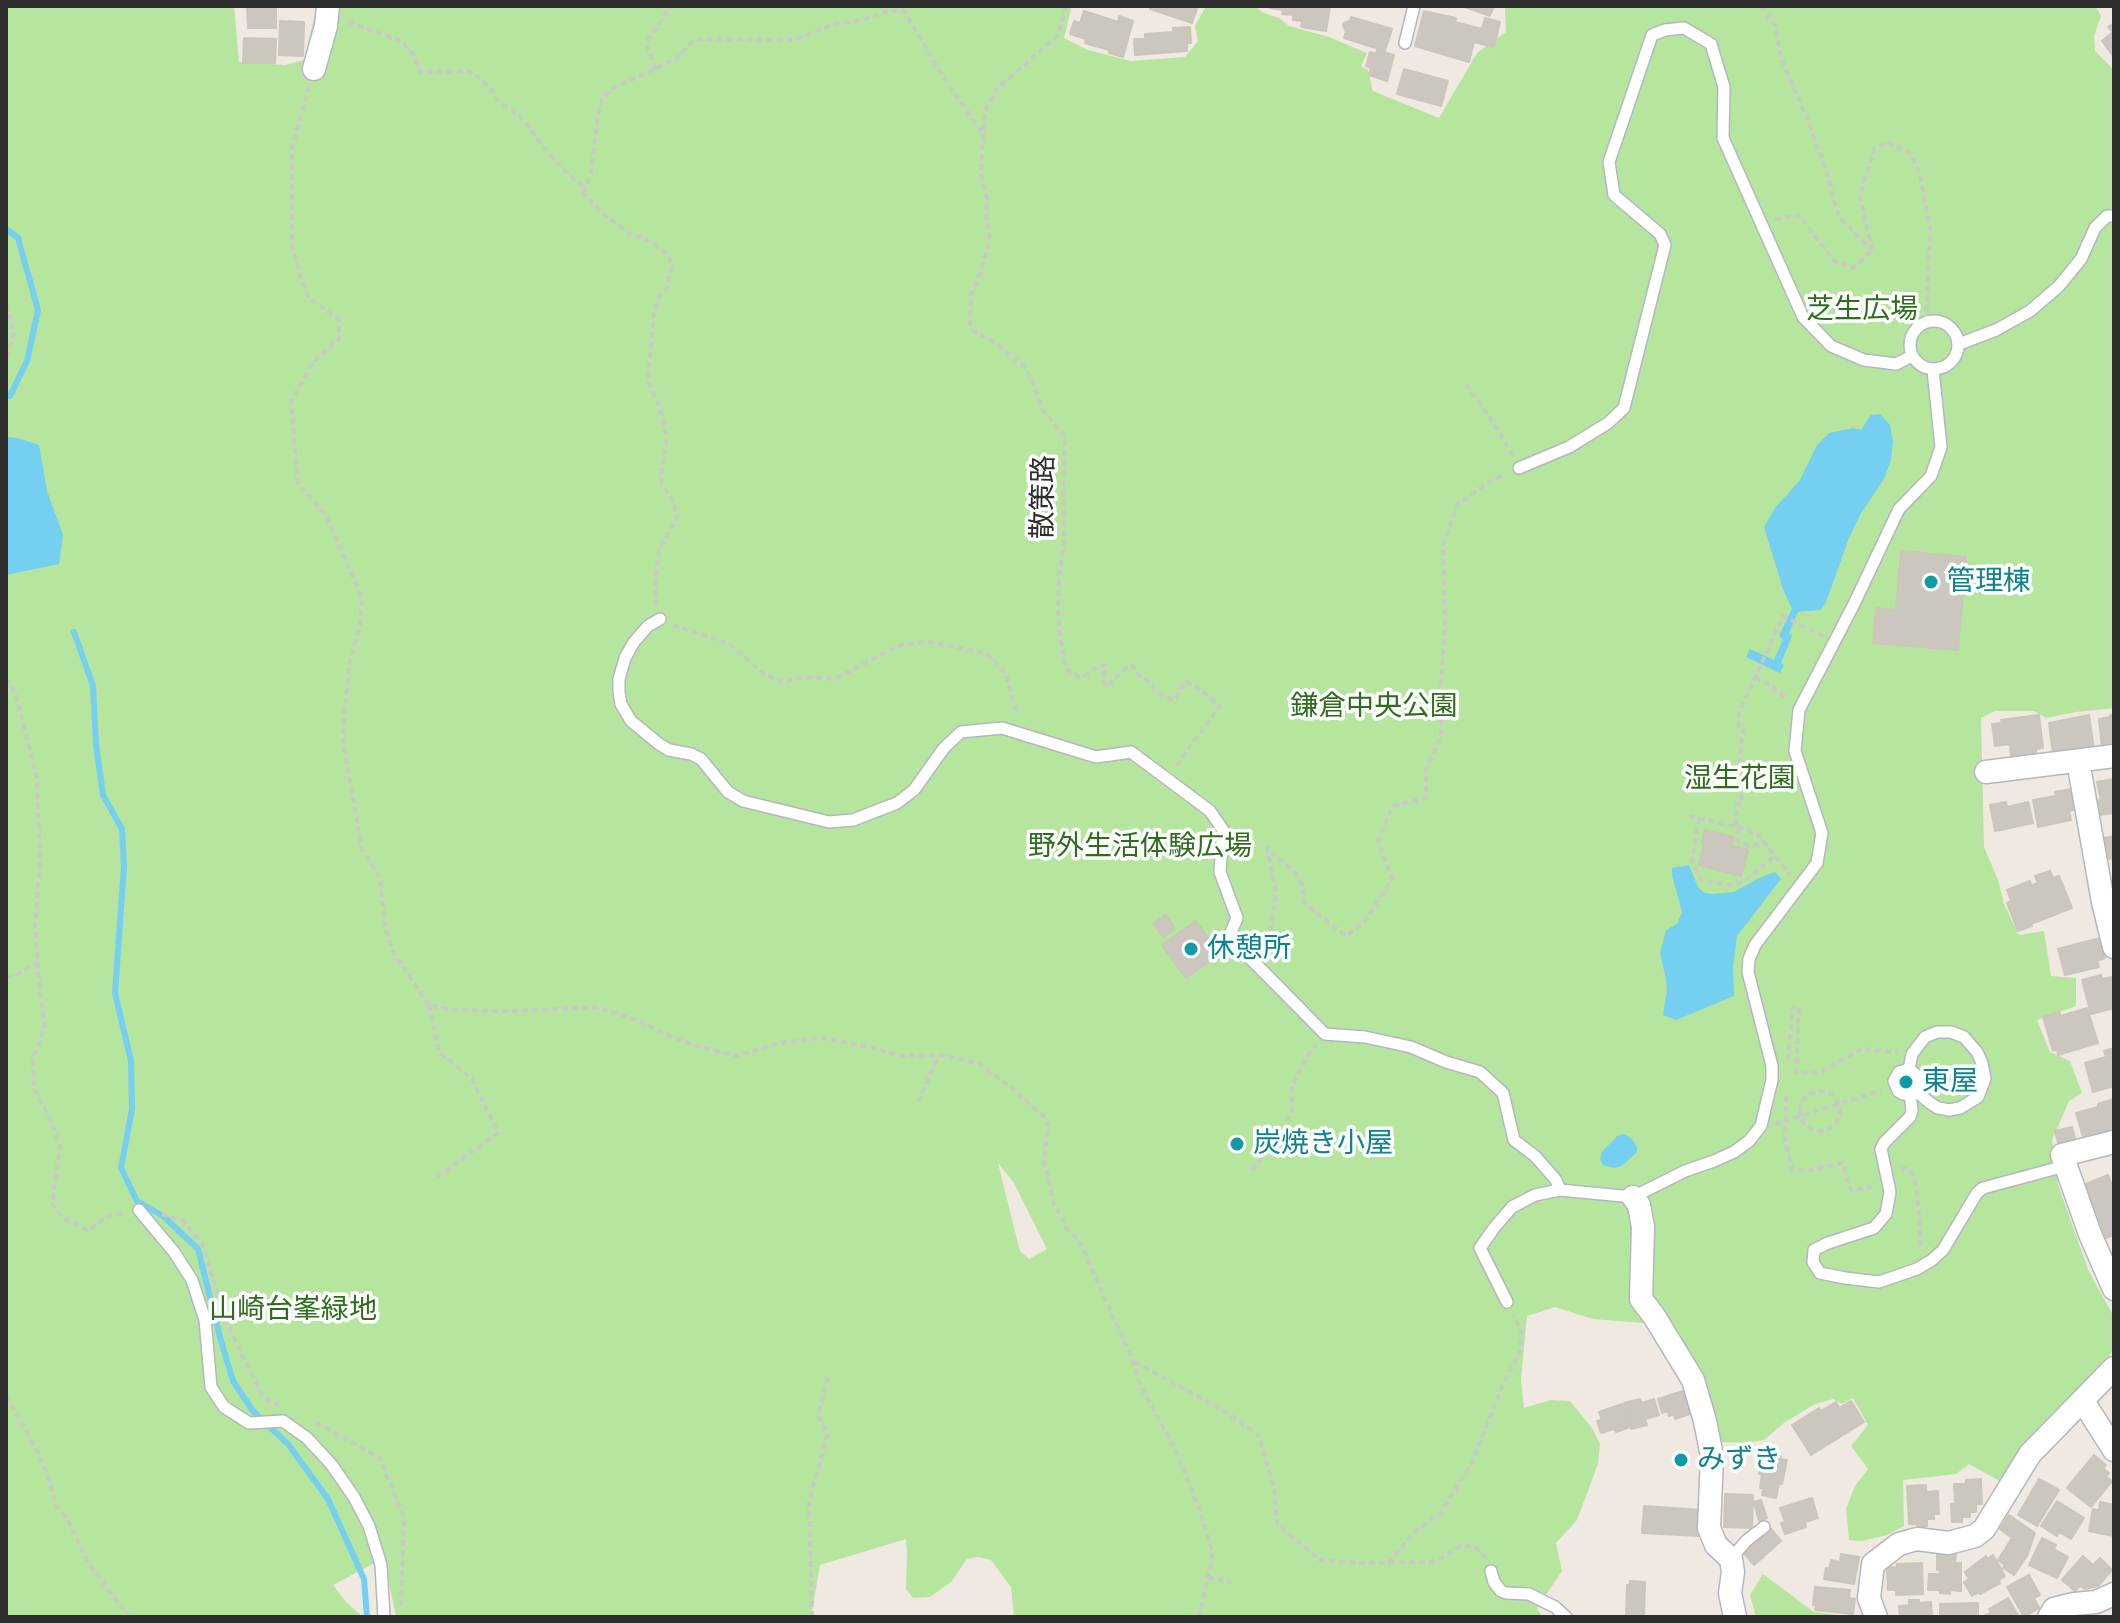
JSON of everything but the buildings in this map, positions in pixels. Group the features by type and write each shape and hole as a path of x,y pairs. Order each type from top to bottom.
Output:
{"street":[{"path":"314,69 326,26 334,12"},
{"path":"1986,772 2114,756"},
{"path":"2078,761 2114,947"},
{"path":"2114,1142 2062,1155 2090,1234 2114,1289"},
{"path":"1633,1197 1639,1205 1643,1227 1641,1299 1693,1380 1705,1421 1712,1456 1709,1528 1716,1545 1731,1559 1730,1593 1735,1617"},
{"path":"1876,1617 1869,1598 1873,1564 1899,1544 1917,1539 1948,1543 1975,1536 1984,1529 2030,1454 2114,1368"},
{"path":"2083,1401 2114,1450"},
{"path":"2049,1617 2054,1609 2096,1602 2114,1594"}],"lane":[{"path":"1405,43 1414,6"},
{"path":"1519,468 1569,447 1608,423 1624,408 1665,245 1660,234 1614,195 1609,162 1652,35 1665,30 1684,28 1711,44 1724,87 1723,138 1803,317 1831,346 1864,360 1896,364 1912,356"},
{"path":"1959,344 1996,330 2030,311 2059,286 2081,259 2095,228 2107,216 2114,216"},
{"path":"1933,321 1953,330 1959,344 1955,359 1942,369 1933,370 1921,366 1910,349 1913,333 1926,322 1933,321"},
{"path":"1507,1302 1480,1248 1512,1207 1535,1195 1560,1190 1633,1197 1685,1171 1734,1152 1749,1141 1761,1126 1772,1080 1772,1066 1748,972 1749,959 1755,945 1817,863 1822,833 1795,751 1799,710 1899,509 1931,476 1941,447 1933,370"},
{"path":"660,619 648,626 625,658 619,679 621,704 631,721 659,744 701,759 728,792 743,801 829,822 853,820 897,803 914,790 944,748 961,732 1002,728 1096,757 1131,752 1210,811 1223,830 1220,872 1237,918 1229,937 1325,1034 1365,1037 1411,1047 1480,1072 1503,1093 1514,1140 1535,1156 1556,1180 1560,1190"},
{"path":"1909,1069 1912,1054 1925,1037 1937,1032 1951,1032 1964,1037 1977,1052 1985,1079 1978,1097 1960,1108 1949,1110 1938,1108 1912,1092 1898,1091 1895,1075 1903,1069 1914,1071 1919,1085 1912,1092 1910,1117 1881,1149 1890,1192 1886,1214 1874,1228 1814,1250 1813,1262 1820,1273 1879,1282 1917,1269 1943,1250 1983,1188 2065,1166"},
{"path":"139,1210 174,1252 192,1280 205,1320 211,1387 224,1407 249,1423 283,1421 307,1438 331,1464 354,1497 369,1526 381,1565 384,1617"},
{"path":"1731,1559 1746,1541 1764,1527"},
{"path":"1491,1571 1501,1591 1529,1594 1555,1607 1566,1617"}],"path":[{"path":"656,69 646,43 671,6"},
{"path":"983,133 986,110 996,90 1058,35 1066,6"},
{"path":"1760,6 1775,25 1781,58 1809,123 1839,217 1872,250"},
{"path":"584,193 591,173 602,99 612,89 677,58 695,39 793,40 835,24 903,10 947,83 983,133"},
{"path":"334,12 355,26 401,41 413,54 420,72 467,71 475,74 492,90 497,100 519,115 601,212 628,233 656,245 670,259 667,288 661,294 654,312 648,382 665,429 662,484 674,503 677,518 659,550 654,599 660,619 730,644 764,674 782,682 804,677 835,679 901,645 929,642 981,652 1000,665 1006,675 1015,713 1021,718"},
{"path":"314,69 292,148 292,244 309,298 339,320 339,339 313,362 291,402 298,484 326,515 362,598 360,625 350,662 342,737 348,781 362,849 380,878 385,925 393,952 429,1005 439,1052 472,1079 498,1133 437,1177"},
{"name":"散策路","path":"983,133 981,175 987,198 990,239 971,295 970,327 998,344 1022,365 1032,379 1043,410 1065,437 1064,542 1058,611 1066,669 1079,677 1105,665 1106,687 1130,665 1157,693 1174,700 1186,681 1220,706 1168,778"},
{"path":"1872,250 1860,196 1874,149 1887,142 1911,154 1920,175 1930,229 1926,322"},
{"path":"1761,221 1799,215 1834,261 1853,268 1872,250"},
{"path":"6,304 14,332 6,361"},
{"path":"1251,959 1274,951 1270,930 1276,893 1267,848 1294,871 1303,886 1305,904 1346,936 1365,921 1392,879 1378,840 1393,806 1426,798 1426,770 1441,736 1445,628 1443,544 1458,504 1489,482 1519,468 1500,433 1466,384"},
{"path":"1764,842 1751,846 1737,840 1737,804 1741,804 1743,771 1739,771 1743,727 1739,726 1739,713 1783,616 1834,641"},
{"path":"1755,677 1772,686 1799,710"},
{"path":"6,678 16,694 37,779 40,822 35,928 45,1025 33,1060 34,1088 60,1146 52,1204 63,1218 88,1231 105,1217 139,1210 182,1220 202,1243 226,1321 264,1398 288,1409"},
{"path":"1689,816 1757,834 1799,886"},
{"path":"1699,818 1692,862 1701,879 1726,885 1737,884 1776,855"},
{"path":"6,977 15,976 37,962"},
{"path":"429,1005 452,1010 511,1011 596,1007 637,1020 672,1037 736,1056 779,1043 822,1038 900,1056 959,1058 981,1065 1014,1090 1048,1124 1044,1162 1054,1204 1068,1230 1079,1241 1133,1361 1143,1393 1176,1451 1197,1503 1212,1558 1198,1616"},
{"path":"1788,1064 1793,1007 1799,1007 1796,1072 1819,1073 1861,1049 1912,1054"},
{"path":"1252,1170 1277,1139 1292,1111 1292,1086 1308,1056 1325,1034"},
{"path":"918,1102 939,1055"},
{"path":"1761,1126 1784,1122 1895,1086"},
{"path":"1814,1091 1825,1091 1839,1105 1838,1121 1829,1130 1816,1131 1807,1127 1800,1117 1801,1101 1814,1091"},
{"path":"1786,1093 1785,1138 1792,1169 1806,1171 1843,1163 1851,1190 1871,1187"},
{"path":"1889,1184 1904,1168 1914,1179 1922,1265"},
{"path":"1387,1564 1415,1532 1441,1512 1472,1463 1503,1384 1521,1350 1521,1330 1507,1302"},
{"path":"1133,1361 1226,1412 1258,1435 1274,1487 1277,1524 1320,1560 1387,1564 1430,1562 1460,1546 1468,1546 1482,1552 1491,1571"},
{"path":"812,1617 809,1501 828,1435 818,1415 829,1375"},
{"path":"6,1396 35,1447 56,1505 68,1521 89,1564 129,1617"},
{"path":"313,1421 379,1457 404,1518 401,1617"},
{"path":"1208,1577 1232,1583"}],"green space":[{"name":"鎌倉中央公園","path":"6,6 234,6 239,62 285,65 304,60 315,14 327,6 1066,6 1071,9 1064,38 1088,50 1131,61 1185,57 1198,41 1195,26 1206,6 1254,6 1289,26 1329,37 1367,53 1361,66 1368,70 1373,91 1439,118 1477,53 1506,32 1505,6 2099,6 2097,9 2101,16 2094,36 2095,51 2114,70 2114,708 2046,718 2034,711 1995,711 1981,718 1984,847 2004,904 2019,935 2044,931 2051,976 2076,978 2076,1006 2037,1020 2050,1052 2070,1061 2082,1093 2069,1101 2052,1140 2058,1185 2089,1272 2114,1317 2114,1348 2102,1368 2040,1427 2003,1483 1969,1464 1956,1474 1903,1480 1904,1526 1887,1535 1862,1541 1849,1540 1846,1509 1855,1486 1868,1469 1851,1446 1868,1425 1853,1398 1842,1404 1833,1399 1815,1404 1785,1422 1764,1440 1722,1442 1686,1347 1667,1316 1643,1323 1593,1319 1555,1307 1527,1316 1521,1380 1524,1408 1551,1400 1570,1401 1592,1428 1600,1444 1598,1464 1577,1520 1556,1543 1562,1571 1537,1608 1542,1617 1014,1617 1011,1587 991,1560 978,1557 967,1559 951,1582 930,1597 913,1598 906,1589 906,1539 820,1565 811,1617 396,1617 384,1558 333,1585 363,1617 6,1617","holes":["998,1163 1014,1183 1047,1249 1029,1259 1020,1251"]},
{"path":"1763,1574 1814,1612 1854,1617 1756,1617 1750,1595"}],"water":[{"path":"1880,414 1890,425 1893,441 1891,460 1884,479 1860,515 1821,610 1798,612 1789,633 1792,636 1780,673 1746,657 1750,649 1774,660 1783,639 1779,636 1792,609 1764,527 1775,508 1800,480 1817,445 1829,433 1853,428 1861,430 1871,415"},
{"path":"6,437 39,445 47,491 63,535 59,564 6,575"},
{"path":"1689,865 1698,887 1705,893 1734,892 1775,872 1781,879 1737,936 1733,967 1734,996 1676,1020 1663,1015 1667,990 1660,953 1666,930 1677,924 1682,912 1672,868"},
{"path":"1624,1134 1634,1142 1637,1152 1622,1166 1614,1168 1603,1165 1600,1159 1602,1152 1617,1136"}],"waterway":[{"path":"6,229 18,238 38,310 27,361 10,396"},
{"path":"74,632 93,686 103,795 122,829 124,866 115,993 131,1061 132,1109 121,1168 137,1201 163,1216 198,1249 233,1381 253,1411 288,1444 328,1499 364,1579 367,1617"}],"place":[{"name":"管理棟","path":"1931,582"},
{"name":"休憩所","path":"1191,949"},
{"name":"東屋","path":"1906,1082"},
{"name":"炭焼き小屋","path":"1237,1144"},
{"name":"みずき","path":"1681,1460"}],"park label":[{"name":"芝生広場","path":"1862,310"},
{"name":"湿生花園","path":"1740,779"},
{"name":"野外生活体験広場","path":"1140,847"},
{"name":"山崎台峯緑地","path":"293,1310"}]}
